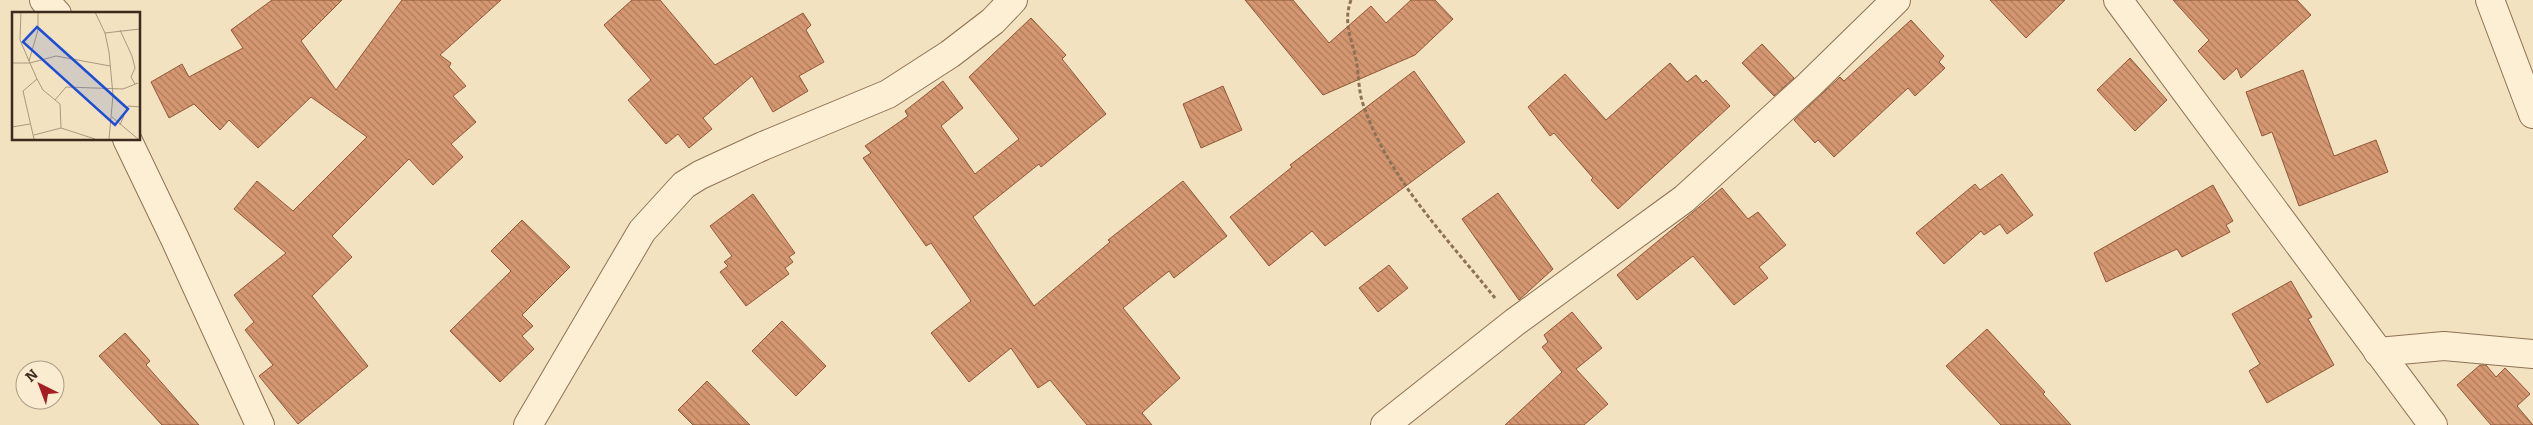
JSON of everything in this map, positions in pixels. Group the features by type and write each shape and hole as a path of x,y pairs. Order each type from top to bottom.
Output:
{"street":[{"path":"44,0 55,12"},
{"path":"528,425 642,231 684,185 700,175 763,146 888,94 950,54 993,22 1013,0"},
{"path":"1385,425 1515,322 1684,199 1809,85 1896,0"},
{"path":"2118,0 2433,425"},
{"path":"2490,0 2533,114"},
{"path":"127,140 260,425"},
{"path":"2378,352 2444,346 2533,354"}],"path":[{"path":"1351,0 1346,23 1355,54 1362,102 1376,138 1414,197 1515,322"}],"building":[{"path":"272,0 342,0 301,41 336,90 402,0 501,0 440,55 451,63 449,67 466,86 453,96 476,122 451,144 463,157 433,185 409,159 332,236 352,257 312,296 368,366 298,424 259,376 273,365 245,330 254,322 234,295 286,253 234,209 257,181 293,211 367,137 311,97 258,148 229,120 220,130 194,104 169,118 151,82 182,64 189,77 243,48 231,30"},
{"path":"632,0 660,0 715,65 803,13 811,25 806,30 824,62 799,76 808,91 773,112 752,76 703,118 712,129 689,148 678,134 666,144 628,100 651,80 604,25"},
{"path":"1245,0 1293,0 1329,43 1371,6 1386,23 1411,0 1435,0 1453,19 1415,55 1323,95"},
{"path":"1990,0 2065,0 2026,38"},
{"path":"2173,0 2297,0 2311,15 2241,78 2237,68 2224,80 2198,51 2209,40"},
{"path":"1031,18 1066,55 1062,59 1106,114 1041,167 1039,164 973,217 1034,306 1110,242 1108,240 1183,181 1227,236 1174,278 1169,271 1123,308 1180,378 1142,413 1152,425 1087,425 1050,380 1038,388 1011,348 969,382 931,333 971,301 931,243 926,246 863,158 871,153 865,146 908,116 905,111 943,81 963,108 941,126 975,174 1019,139 969,77"},
{"path":"1911,20 1944,56 1939,62 1945,68 1915,96 1908,88 1834,157 1818,140 1815,143 1794,120 1840,77 1844,81"},
{"path":"1762,44 1794,78 1774,96 1742,63"},
{"path":"2130,58 2167,100 2135,131 2097,90"},
{"path":"1670,63 1687,82 1696,75 1703,83 1706,80 1730,106 1618,209 1591,180 1593,178 1554,133 1550,136 1528,107 1565,74 1606,120"},
{"path":"2303,70 2334,156 2376,140 2388,172 2299,206 2272,132 2262,136 2246,92"},
{"path":"1414,71 1465,142 1325,246 1312,231 1269,266 1230,217 1292,167 1290,165"},
{"path":"1223,86 1242,130 1201,148 1183,104"},
{"path":"2002,174 2033,215 2007,234 2000,224 1984,235 1981,231 1944,264 1916,233 1975,184 1980,190"},
{"path":"2213,185 2233,221 2226,225 2230,232 2182,257 2177,249 2106,282 2094,253"},
{"path":"1722,188 1748,219 1758,212 1786,245 1759,267 1768,278 1734,305 1693,256 1637,300 1617,275"},
{"path":"1498,193 1553,269 1519,300 1462,219"},
{"path":"753,194 795,253 789,257 793,262 785,268 789,274 746,306 720,272 728,266 724,262 732,256 710,226"},
{"path":"522,220 570,267 522,315 533,326 522,336 534,349 500,382 450,331 511,271 491,251"},
{"path":"1389,265 1408,288 1378,312 1359,288"},
{"path":"2291,281 2312,317 2308,319 2334,365 2267,403 2249,371 2260,364 2232,314"},
{"path":"1572,312 1602,348 1576,369 1608,404 1584,425 1505,425 1562,372 1542,347 1548,342 1544,335"},
{"path":"782,321 826,366 796,396 752,351"},
{"path":"1987,329 2045,392 2043,394 2071,425 2001,425 1946,366"},
{"path":"125,333 150,361 146,365 199,425 162,425 99,356"},
{"path":"2480,365 2486,365 2496,377 2505,368 2530,394 2517,406 2533,425 2491,425 2457,385"},
{"path":"707,381 750,425 693,425 678,410"}]}
